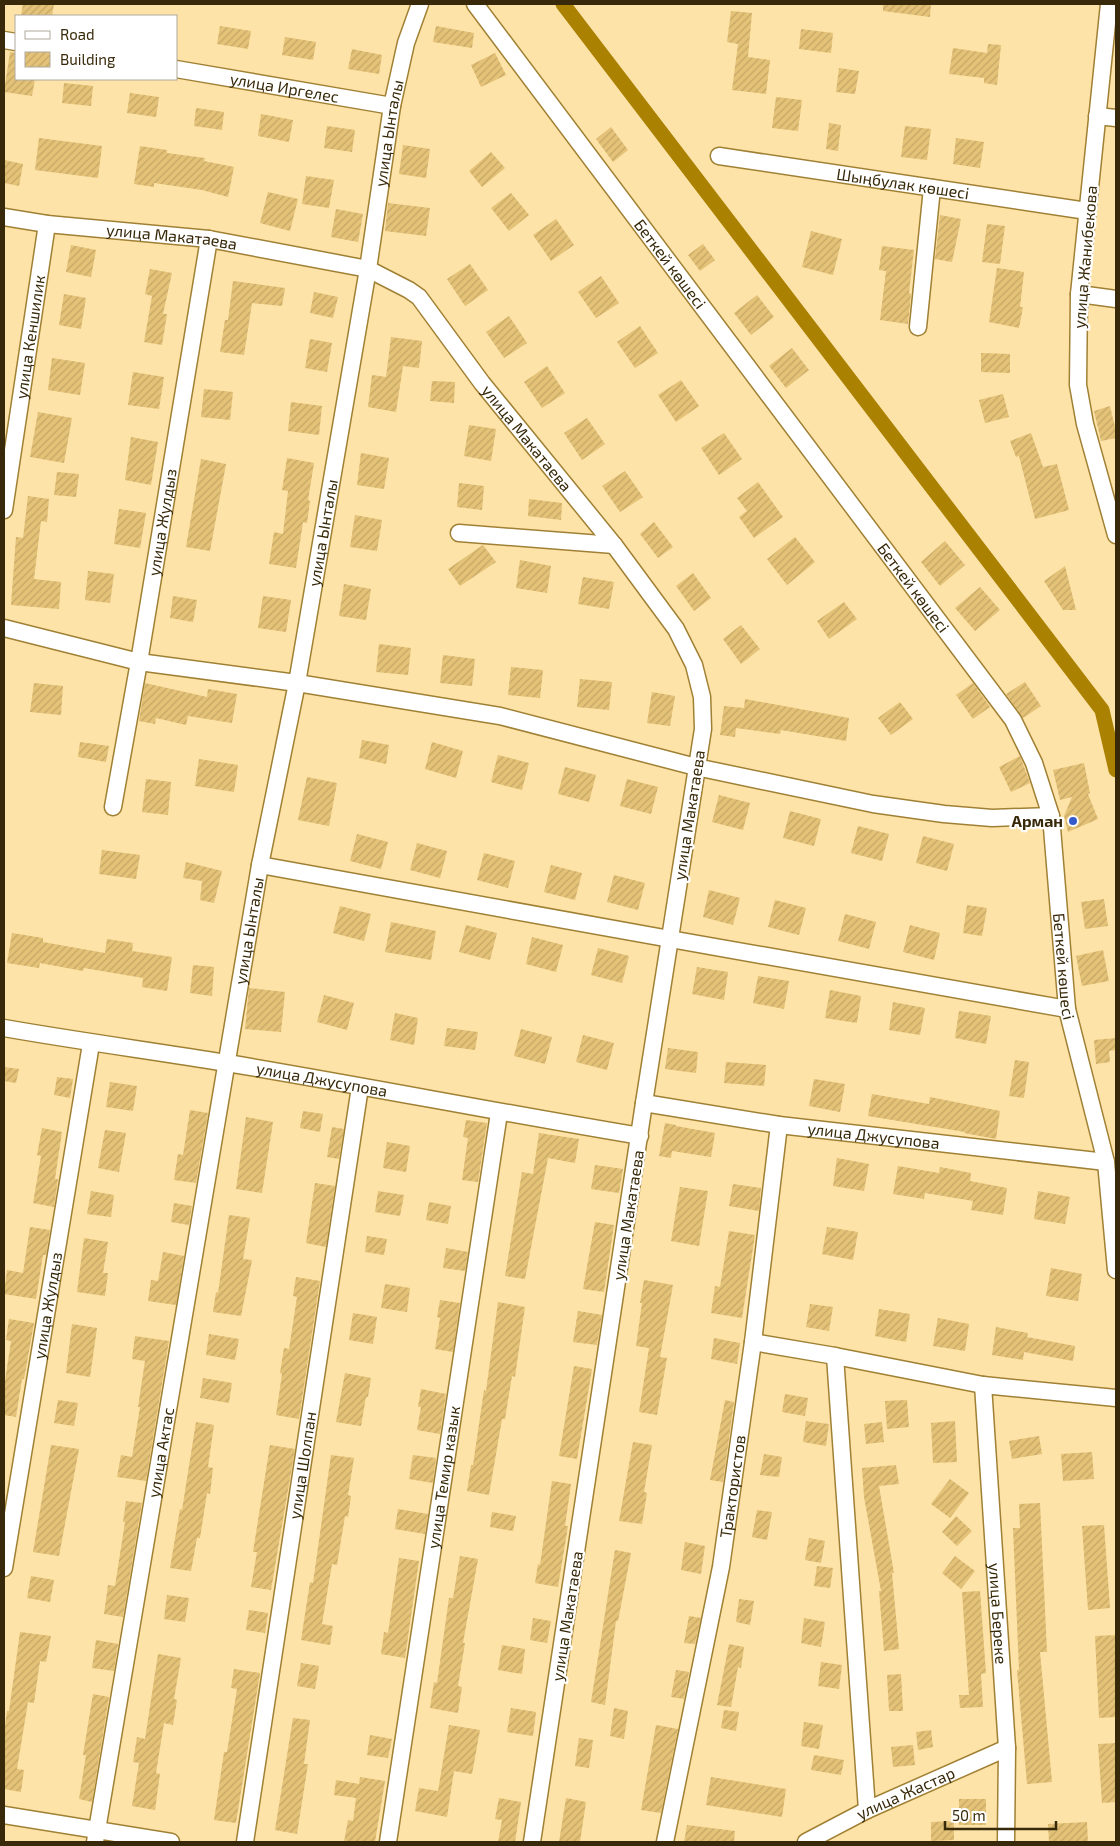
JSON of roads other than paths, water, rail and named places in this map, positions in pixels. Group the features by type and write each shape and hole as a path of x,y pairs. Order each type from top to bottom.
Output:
{"street":[{"name":"улица Ынталы","path":"227,1064 260,865 297,683 368,269 392,106 406,43 420,4"},
{"name":"Беткей көшесі","path":"475,4 1013,720 1034,763 1050,816 1067,1009 1106,1162 1116,1270"},
{"name":"улица Жанибекова","path":"1111,8 1097,116 1078,294 1078,385 1085,424 1110,488 1116,535"},
{"name":"улица Иргелес","path":"178,69 392,106"},
{"path":"1097,116 1116,118"},
{"name":"Шыңбулак көшесі","path":"719,156 1087,211"},
{"path":"918,327 932,188"},
{"name":"улица Макатаева","path":"4,217 47,224 209,239 368,269 409,290 419,297 482,383 614,545 676,629 694,665 702,697 703,729 644,1103 532,1842"},
{"name":"улица Кеншилик","path":"4,510 47,224"},
{"name":"улица Жулдыз","path":"113,807 209,239"},
{"path":"1078,294 1116,299"},
{"path":"459,533 614,545"},
{"path":"4,628 139,662 297,683 500,716 696,767 873,804 944,814 992,818 1050,816"},
{"path":"260,865 1067,1009"},
{"name":"улица Джусупова","path":"4,1028 91,1044 227,1064 499,1113 640,1136"},
{"name":"улица Жулдыз","path":"4,1568 91,1044"},
{"name":"улица Актас","path":"96,1836 227,1064"},
{"name":"улица Шолпан","path":"245,1842 360,1088"},
{"name":"улица Джусупова","path":"644,1103 779,1125 1106,1162"},
{"name":"улица Темир казык","path":"388,1842 499,1113"},
{"name":"Трактористов","path":"665,1842 721,1567 753,1342 779,1125"},
{"path":"753,1342 983,1385 1116,1398"},
{"path":"834,1356 867,1810"},
{"name":"улица Береке","path":"983,1385 1007,1748 1006,1842"},
{"name":"улица Жастар","path":"806,1842 867,1810 1007,1748"},
{"path":"4,1816 96,1836 171,1842"}],"waterway":[{"path":"563,4 1102,710 1116,770"}],"place":[{"name":"Арман","path":"1073,821"}]}
